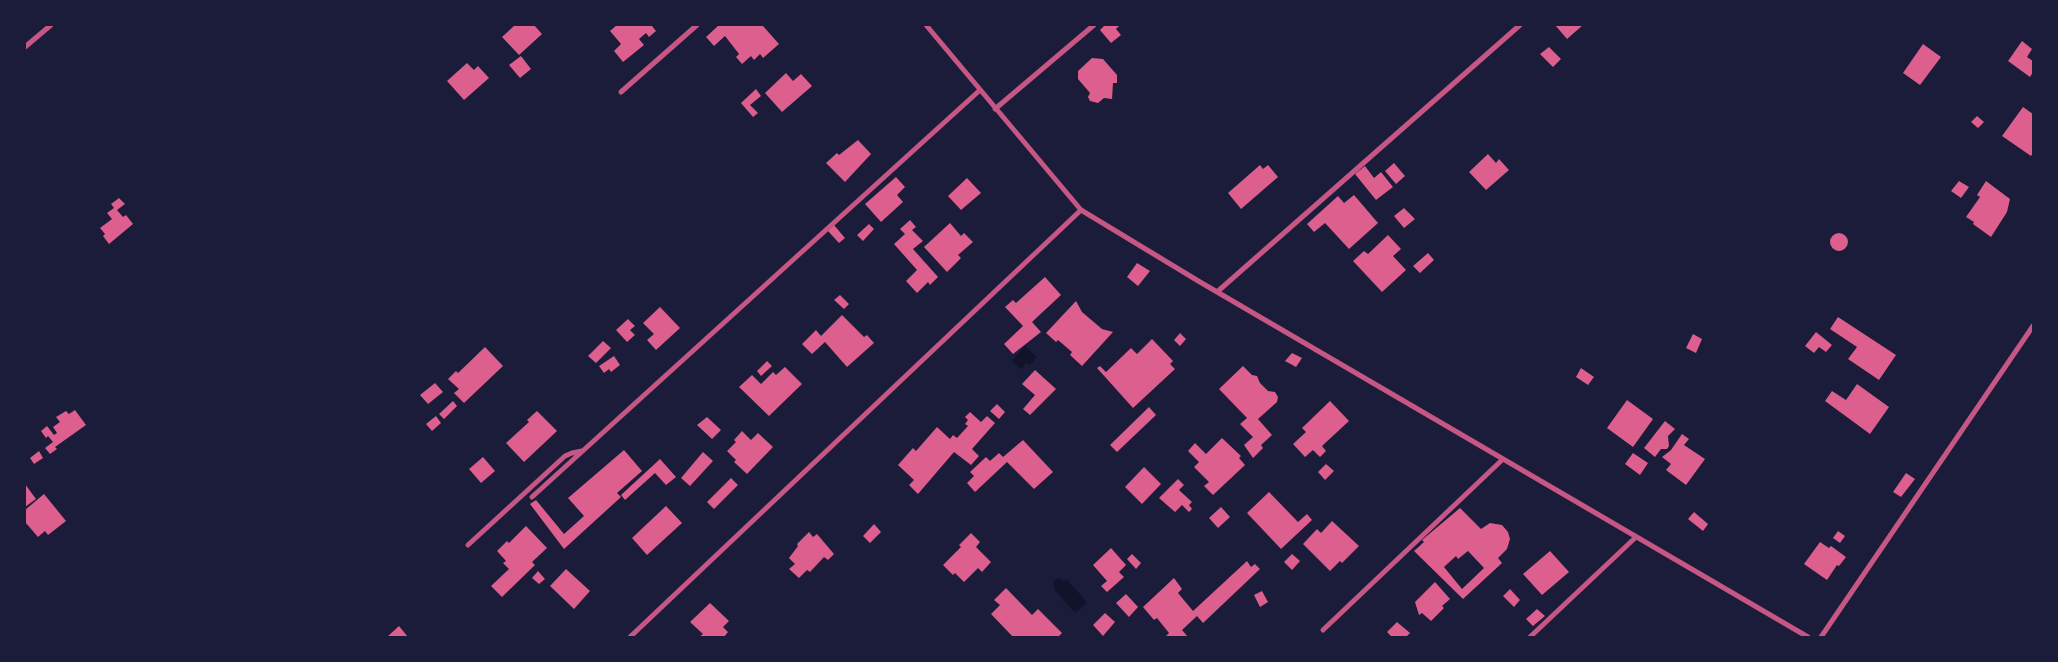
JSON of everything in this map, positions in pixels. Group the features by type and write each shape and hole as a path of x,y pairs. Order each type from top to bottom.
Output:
{"street":[{"path":"25,47 51,25"},
{"path":"620,92 697,25"},
{"path":"926,25 1081,210 1217,292 1808,637"},
{"path":"996,109 1094,25"},
{"path":"1217,292 1520,25"},
{"path":"532,497 980,90"},
{"path":"630,637 1081,210"},
{"path":"1821,637 2033,326"},
{"path":"468,545 565,456 582,451"},
{"path":"1323,630 1503,459"},
{"path":"1530,637 1636,537"}],"shaded area":[{"path":"1025,346 1037,357 1030,365 1027,363 1021,369 1012,361"},
{"path":"1061,578 1064,581 1066,579 1087,602 1075,613 1054,589 1055,579"}],"building":[{"path":"515,25 534,25 542,34 519,55 502,37"},
{"path":"617,25 654,25 652,26 656,31 649,37 646,33 639,39 644,45 623,62 614,51 621,44 610,31"},
{"path":"719,25 765,25 763,26 779,44 763,58 760,54 754,60 751,56 742,64 736,57 739,54 725,36 714,46 706,37"},
{"path":"1105,25 1120,25 1116,29 1121,35 1111,43 1100,30"},
{"path":"1555,25 1583,25 1567,39"},
{"path":"2022,41 2032,49 2027,57 2033,61 2033,72 2030,77 2008,61"},
{"path":"1923,44 1941,57 1920,85 1903,73"},
{"path":"1549,47 1561,59 1553,67 1540,54"},
{"path":"521,56 531,69 520,78 509,65"},
{"path":"1092,58 1103,59 1117,75 1117,83 1113,83 1112,99 1104,98 1098,103 1090,101 1088,97 1090,93 1078,79 1078,71"},
{"path":"467,63 474,70 478,66 489,78 464,100 447,81"},
{"path":"786,73 793,81 801,74 812,86 782,112 765,93"},
{"path":"756,89 761,96 750,105 758,113 753,117 741,103"},
{"path":"2023,107 2033,114 2033,153 2031,156 2002,136"},
{"path":"1977,116 1984,122 1978,128 1971,122"},
{"path":"858,140 871,154 845,182 826,163 837,153 839,155"},
{"path":"1488,154 1496,163 1499,159 1509,170 1486,190 1469,172"},
{"path":"1394,163 1405,176 1396,184 1385,171"},
{"path":"1260,165 1263,169 1268,165 1278,177 1241,209 1228,193"},
{"path":"1365,166 1374,178 1381,172 1393,187 1376,200 1355,174"},
{"path":"896,177 905,187 897,195 903,202 881,222 865,204"},
{"path":"967,178 981,193 961,210 948,196"},
{"path":"1959,181 1969,187 1961,198 1951,191"},
{"path":"1986,181 2010,199 2007,212 1991,237 1966,217 1980,197 1977,195"},
{"path":"1354,195 1378,223 1349,249 1325,223 1314,232 1307,224 1338,196 1344,203"},
{"path":"119,198 125,204 117,210 123,217 126,215 133,224 109,244 100,228 112,219 107,213 114,208 111,204"},
{"path":"1404,208 1415,219 1404,228 1394,216"},
{"path":"910,220 916,227 912,230 923,241 913,249 938,277 930,285 928,282 917,293 906,281 917,270 894,244 905,234 900,229"},
{"path":"950,223 961,236 964,233 973,242 958,255 961,258 947,272 924,247"},
{"path":"869,224 874,229 863,241 857,235"},
{"path":"834,225 845,238 839,243 828,231"},
{"path":"1835,233 1843,233 1848,238 1846,249 1835,251 1830,246 1830,238"},
{"path":"1388,235 1401,249 1393,256 1406,270 1382,292 1353,261 1364,251 1368,254"},
{"path":"1428,253 1434,260 1420,273 1413,266"},
{"path":"1137,263 1150,271 1138,286 1127,277"},
{"path":"1045,277 1061,295 1032,322 1041,332 1013,354 1004,344 1023,326 1005,307 1013,300 1016,303"},
{"path":"840,295 849,304 844,309 834,300"},
{"path":"1076,301 1082,312 1102,329 1113,332 1082,366 1070,355 1072,352 1046,333"},
{"path":"660,307 680,328 656,350 647,340 654,334 643,323"},
{"path":"842,315 864,337 867,335 874,343 847,367 825,342 812,354 802,344 816,330 821,336"},
{"path":"1838,317 1896,355 1879,380 1848,359 1857,347 1830,329"},
{"path":"628,319 635,326 630,330 635,335 627,342 616,330"},
{"path":"1816,332 1832,345 1826,352 1819,347 1814,353 1805,346"},
{"path":"1180,333 1186,339 1180,346 1174,340"},
{"path":"1693,334 1702,339 1696,353 1686,348"},
{"path":"1152,339 1173,361 1170,364 1175,369 1133,408 1097,368 1100,366 1106,372 1131,348 1137,354"},
{"path":"603,341 611,348 596,363 588,356"},
{"path":"485,347 503,366 464,403 454,393 459,389 448,379 456,371 458,373"},
{"path":"1292,353 1302,358 1296,367 1285,361"},
{"path":"614,356 620,365 611,372 609,369 604,373 599,366"},
{"path":"767,361 772,366 761,376 757,371"},
{"path":"1243,366 1252,375 1257,376 1260,383 1268,391 1275,392 1278,397 1277,402 1258,419 1272,435 1261,445 1263,448 1253,458 1244,445 1253,437 1240,424 1247,418 1219,389"},
{"path":"785,367 802,384 769,416 739,387 752,375 761,384 773,372 776,375"},
{"path":"1581,368 1594,377 1588,385 1576,377"},
{"path":"1035,370 1056,389 1030,415 1023,409 1035,395 1022,384"},
{"path":"435,383 443,392 428,404 420,395"},
{"path":"1857,384 1889,407 1870,434 1825,401 1832,391 1846,400"},
{"path":"1627,400 1653,419 1633,447 1607,428"},
{"path":"453,401 457,406 444,419 439,414"},
{"path":"1330,401 1349,421 1322,446 1326,451 1320,457 1313,450 1305,457 1293,444 1306,432 1302,428"},
{"path":"997,404 1005,412 999,419 990,411"},
{"path":"1149,407 1156,415 1117,452 1110,445"},
{"path":"75,410 86,425 55,447 57,449 50,454 45,448 53,442 48,436 46,438 41,431 47,426 54,435 57,433 53,427 60,422 56,417 66,411 69,414"},
{"path":"537,411 557,431 524,462 506,443 529,422 527,420"},
{"path":"970,412 981,422 987,416 995,423 972,449 979,456 971,465 954,452 918,494 909,485 914,480 898,465 913,448 916,451 937,427 950,439 953,435 957,438 968,426 965,424 968,420 965,417"},
{"path":"436,416 441,423 432,431 426,424"},
{"path":"707,417 721,430 712,439 697,425"},
{"path":"1665,421 1675,429 1668,436 1669,446 1667,449 1661,449 1655,457 1644,448"},
{"path":"742,431 751,440 758,433 773,447 747,474 734,462 736,460 727,451 736,442 734,440"},
{"path":"1682,434 1689,439 1684,445 1705,459 1686,485 1666,470 1671,464 1662,457 1671,450"},
{"path":"1222,438 1241,456 1239,458 1245,465 1213,495 1204,486 1209,482 1194,467 1199,462 1188,451 1195,443 1206,454"},
{"path":"1023,440 1053,472 1034,489 1007,462 975,492 967,483 974,476 970,472 986,457 990,461 999,453 1003,457"},
{"path":"624,450 642,471 617,493 621,497 564,549 530,504 536,500 564,534 584,516 568,498"},
{"path":"39,451 43,458 34,464 30,458"},
{"path":"703,452 713,461 690,486 681,478"},
{"path":"1633,453 1648,463 1640,475 1625,464"},
{"path":"483,457 495,471 481,483 469,469"},
{"path":"660,459 676,477 666,485 655,473 625,500 621,495"},
{"path":"1326,464 1334,471 1325,480 1318,472"},
{"path":"1144,467 1161,484 1142,504 1125,487"},
{"path":"1906,473 1915,479 1901,497 1893,492"},
{"path":"731,478 738,485 714,509 707,502"},
{"path":"1178,479 1184,485 1179,490 1192,502 1189,505 1192,509 1189,512 1182,505 1175,512 1159,498"},
{"path":"25,484 36,499 25,507"},
{"path":"1269,492 1298,522 1307,514 1312,520 1281,549 1247,513"},
{"path":"44,494 66,521 48,535 45,531 38,537 25,522 25,510"},
{"path":"666,506 682,523 647,555 632,538"},
{"path":"1221,507 1230,517 1218,528 1209,518"},
{"path":"1460,508 1481,529 1490,523 1502,525 1508,532 1510,539 1507,549 1498,558 1502,563 1463,599 1414,551 1424,542 1422,540","holes":["1468,551 1484,568 1462,589 1444,567 1456,556 1458,559"]},
{"path":"1694,512 1708,524 1703,531 1688,519"},
{"path":"1332,521 1359,546 1342,563 1340,561 1330,571 1303,544 1317,529 1321,533"},
{"path":"874,524 881,532 870,543 863,536"},
{"path":"526,526 547,548 532,562 535,565 502,597 491,586 509,569 503,563 506,561 497,551 507,541 509,543"},
{"path":"1838,531 1845,536 1840,543 1833,538"},
{"path":"809,532 813,537 817,534 834,554 828,560 824,557 810,572 807,570 799,578 789,569 795,564 789,558 798,546 797,544"},
{"path":"971,533 980,542 976,547 991,562 982,572 978,568 964,582 943,565 961,547 959,545"},
{"path":"1820,542 1829,548 1831,546 1846,557 1839,566 1837,565 1827,580 1804,564"},
{"path":"1111,548 1126,565 1119,572 1124,577 1107,592 1101,586 1107,581 1093,565"},
{"path":"1550,551 1569,572 1542,595 1523,574"},
{"path":"1132,554 1141,563 1136,569 1127,559"},
{"path":"1292,554 1300,561 1292,570 1284,562"},
{"path":"1247,561 1251,567 1255,564 1260,569 1203,623 1197,616 1182,630 1188,637 1165,637 1169,633 1157,618 1154,620 1143,607 1174,578 1182,589 1178,593 1193,611"},
{"path":"566,569 590,591 574,609 550,586"},
{"path":"538,571 545,579 539,584 532,578"},
{"path":"1435,582 1450,599 1431,621 1422,613 1419,615 1415,602"},
{"path":"1006,588 1032,615 1038,609 1062,633 1058,637 1013,637 991,614 1000,605 994,600"},
{"path":"1510,589 1520,600 1514,607 1503,596"},
{"path":"1262,591 1268,602 1260,607 1254,595"},
{"path":"1126,594 1138,607 1129,617 1116,603"},
{"path":"710,603 729,621 723,627 728,632 724,637 699,637 703,634 690,622"},
{"path":"1537,609 1545,616 1533,626 1526,619"},
{"path":"1105,613 1115,622 1103,636 1093,625"},
{"path":"1397,622 1410,633 1406,637 1392,637 1387,632"},
{"path":"399,626 408,637 387,637"}]}
